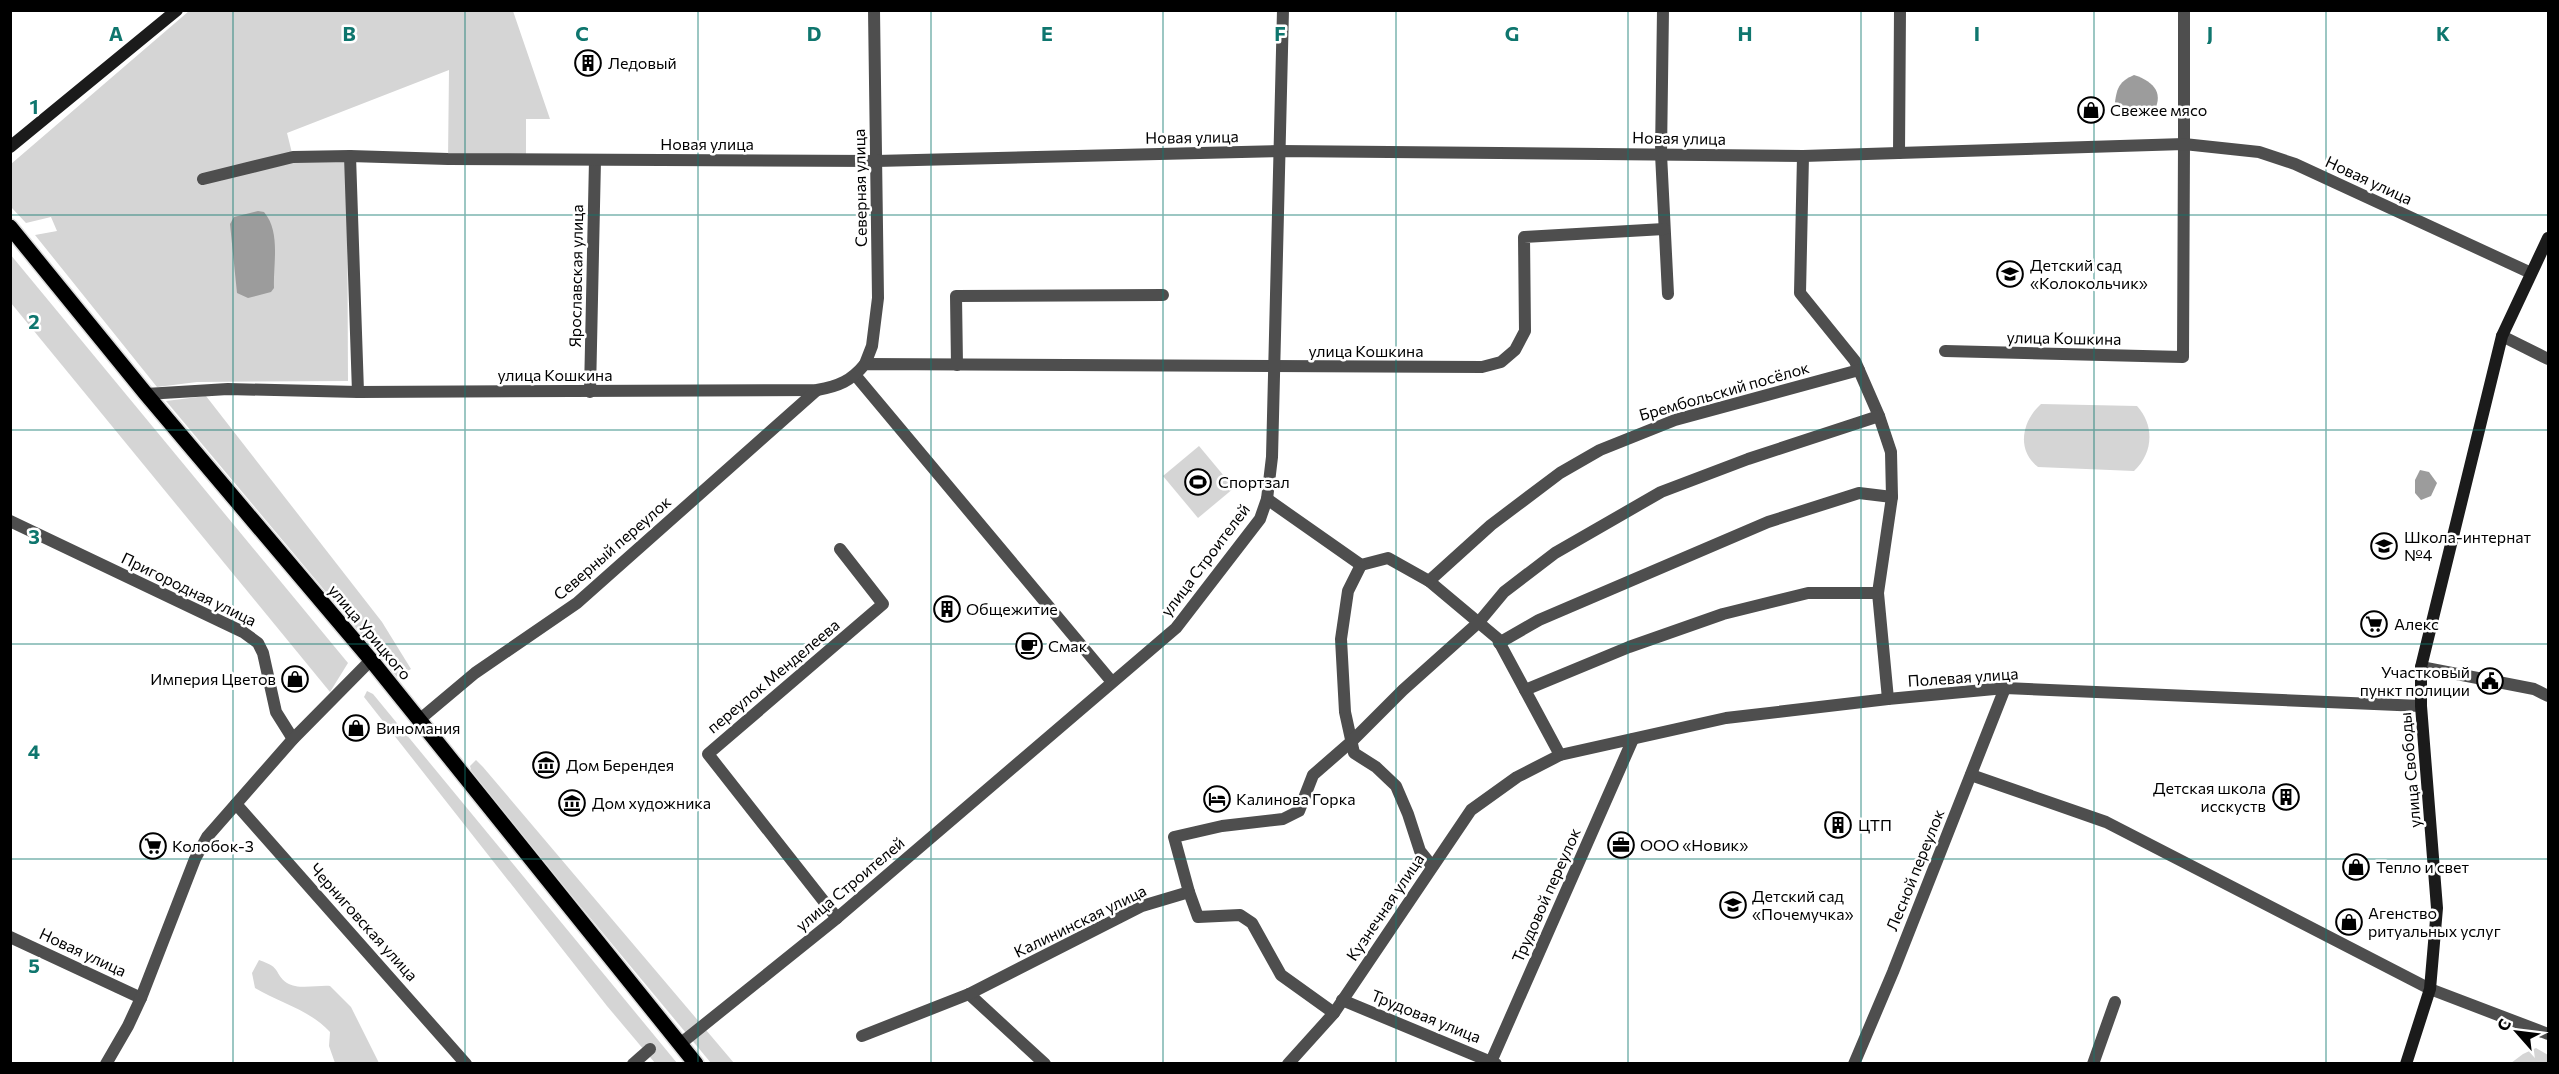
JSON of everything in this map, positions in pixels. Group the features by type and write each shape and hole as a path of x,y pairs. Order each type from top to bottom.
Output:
{"main road":[{"path":"10,147 177,10"},
{"name":"улица Урицкого","path":"10,227 146,394 371,660 696,1064"},
{"name":"улица Свободы","path":"2406,1064 2430,988 2437,908 2421,706 2421,667 2502,336 2548,238"}],"street":[{"name":"Северная улица","path":"865,364 872,346 878,298 874,10"},
{"name":"улица Строителей","path":"680,1044 837,918 1176,628 1260,519 1267,499 1272,457 1283,10"},
{"path":"1663,10 1661,154 1668,294"},
{"path":"1899,153 1900,10"},
{"path":"2184,10 2184,144"},
{"name":"Новая улица","path":"203,179 293,157 876,161 1280,151 1803,156 2184,144 2259,152 2295,164 2531,273"},
{"name":"улица Кошкина","path":"1945,351 2183,357 2184,144"},
{"path":"350,156 358,392"},
{"path":"1803,156 1800,293 1855,361 1879,416 1891,453 1892,496 1878,593 1888,699"},
{"name":"Ярославская улица","path":"590,392 595,160"},
{"name":"улица Кошкина","path":"146,394 228,389 358,392 817,390 841,386 856,376 865,364 1482,367 1501,362 1515,350 1525,332 1524,237 1664,229"},
{"path":"957,365 956,296 1163,295"},
{"path":"2502,336 2548,359"},
{"name":"Брембольский посёлок","path":"1429,581 1491,525 1560,473 1600,450 1675,420 1859,370"},
{"path":"856,376 1112,682"},
{"name":"Северный переулок","path":"420,720 475,673 577,603 817,390"},
{"path":"1334,1012 1281,975 1252,923 1240,915 1197,917 1174,837 1222,826 1283,819 1299,811 1313,775 1479,622 1504,592 1555,553 1661,492 1748,459 1879,416"},
{"path":"1499,643 1539,620 1768,522 1859,493 1892,496"},
{"path":"1267,499 1361,565"},
{"name":"Пригородная улица","path":"10,521 243,632 258,643 263,653 276,712 293,739"},
{"name":"переулок Менделеева","path":"837,918 708,754 883,604 840,549"},
{"path":"1432,866 1420,850 1396,786 1376,767 1354,753 1345,712 1341,639 1348,591 1361,565 1388,558 1429,581 1479,622 1499,643 1560,755"},
{"path":"1525,690 1629,647 1723,614 1808,593 1878,593"},
{"path":"106,1064 141,998 195,859 207,837 293,739 371,660"},
{"path":"2421,667 2534,690 2548,696"},
{"name":"Полевая улица","path":"1517,777 1560,755 1726,718 2005,688 2421,706"},
{"name":"Лесной переулок","path":"1854,1064 1893,972 2005,688"},
{"name":"Трудовой переулок","path":"1492,1063 1633,739"},
{"path":"1971,775 2106,822 2430,988 2548,1034"},
{"name":"Кузнечная улица","path":"1288,1064 1334,1012 1471,810 1517,777"},
{"name":"Черниговская улица","path":"236,804 466,1064"},
{"name":"Калининская улица","path":"862,1036 969,994 1142,906 1189,892"},
{"name":"Новая улица","path":"10,937 141,998"},
{"path":"969,994 1045,1064"},
{"name":"Трудовая улица","path":"1342,1000 1492,1063"},
{"path":"2093,1064 2115,1002"},
{"path":"633,1064 650,1049"}],"shaded area":[{"path":"189,11 513,11 550,119 526,119 526,159 448,159 449,70 287,133 293,157 347,159 348,381 197,382 157,387 35,235 57,231 51,217 26,223 11,207 11,164"},
{"path":"2134,75 2148,81 2156,90 2158,101 2152,115 2130,116 2122,111 2115,102 2120,85"},
{"path":"258,211 264,212 273,229 274,288 271,292 248,298 237,293 230,224 234,217"},
{"path":"10,254 348,663 330,692 11,303"},
{"path":"206,396 382,622 411,669 397,677 166,401"},
{"path":"2041,404 2137,406 2147,422 2149,431 2145,456 2134,471 2038,467 2027,452 2024,436 2029,419"},
{"name":"Спортзал","path":"1199,446 1234,488 1198,518 1163,476"},
{"path":"2420,470 2429,472 2437,483 2431,496 2421,500 2415,493 2415,480"},
{"path":"367,691 373,694 677,1063 655,1063 607,1006 364,697"},
{"path":"476,760 734,1063 711,1063 473,777 470,766"},
{"path":"259,960 275,968 287,983 292,985 330,986 351,1007 379,1063 335,1063 329,1046 330,1032 322,1024 304,1012 255,988 252,973"},
{"path":"2536,1048 2548,1055 2548,1063 2511,1063 2523,1054"}],"place":[{"name":"Ледовый","path":"588,63"},
{"name":"Свежее мясо","path":"2091,110"},
{"name":"Детский сад «Колокольчик»","path":"2010,274"},
{"name":"Спортзал","path":"1198,482"},
{"name":"Школа-интернат №4","path":"2384,546"},
{"name":"Общежитие","path":"947,609"},
{"name":"Алекс","path":"2374,624"},
{"name":"Смак","path":"1029,646"},
{"name":"Империя Цветов","path":"295,679"},
{"name":"Участковый пункт полиции","path":"2490,681"},
{"name":"Виномания","path":"356,728"},
{"name":"Дом Берендея","path":"546,765"},
{"name":"Детская школа исскуств","path":"2286,797"},
{"name":"Калинова Горка","path":"1217,799"},
{"name":"Дом художника","path":"572,803"},
{"name":"ЦТП","path":"1838,825"},
{"name":"ООО «Новик»","path":"1621,845"},
{"name":"Колобок-3","path":"153,846"},
{"name":"Тепло и свет","path":"2356,867"},
{"name":"Детский сад «Почемучка»","path":"1733,905"},
{"name":"Агенство ритуальных услуг","path":"2349,922"}]}
